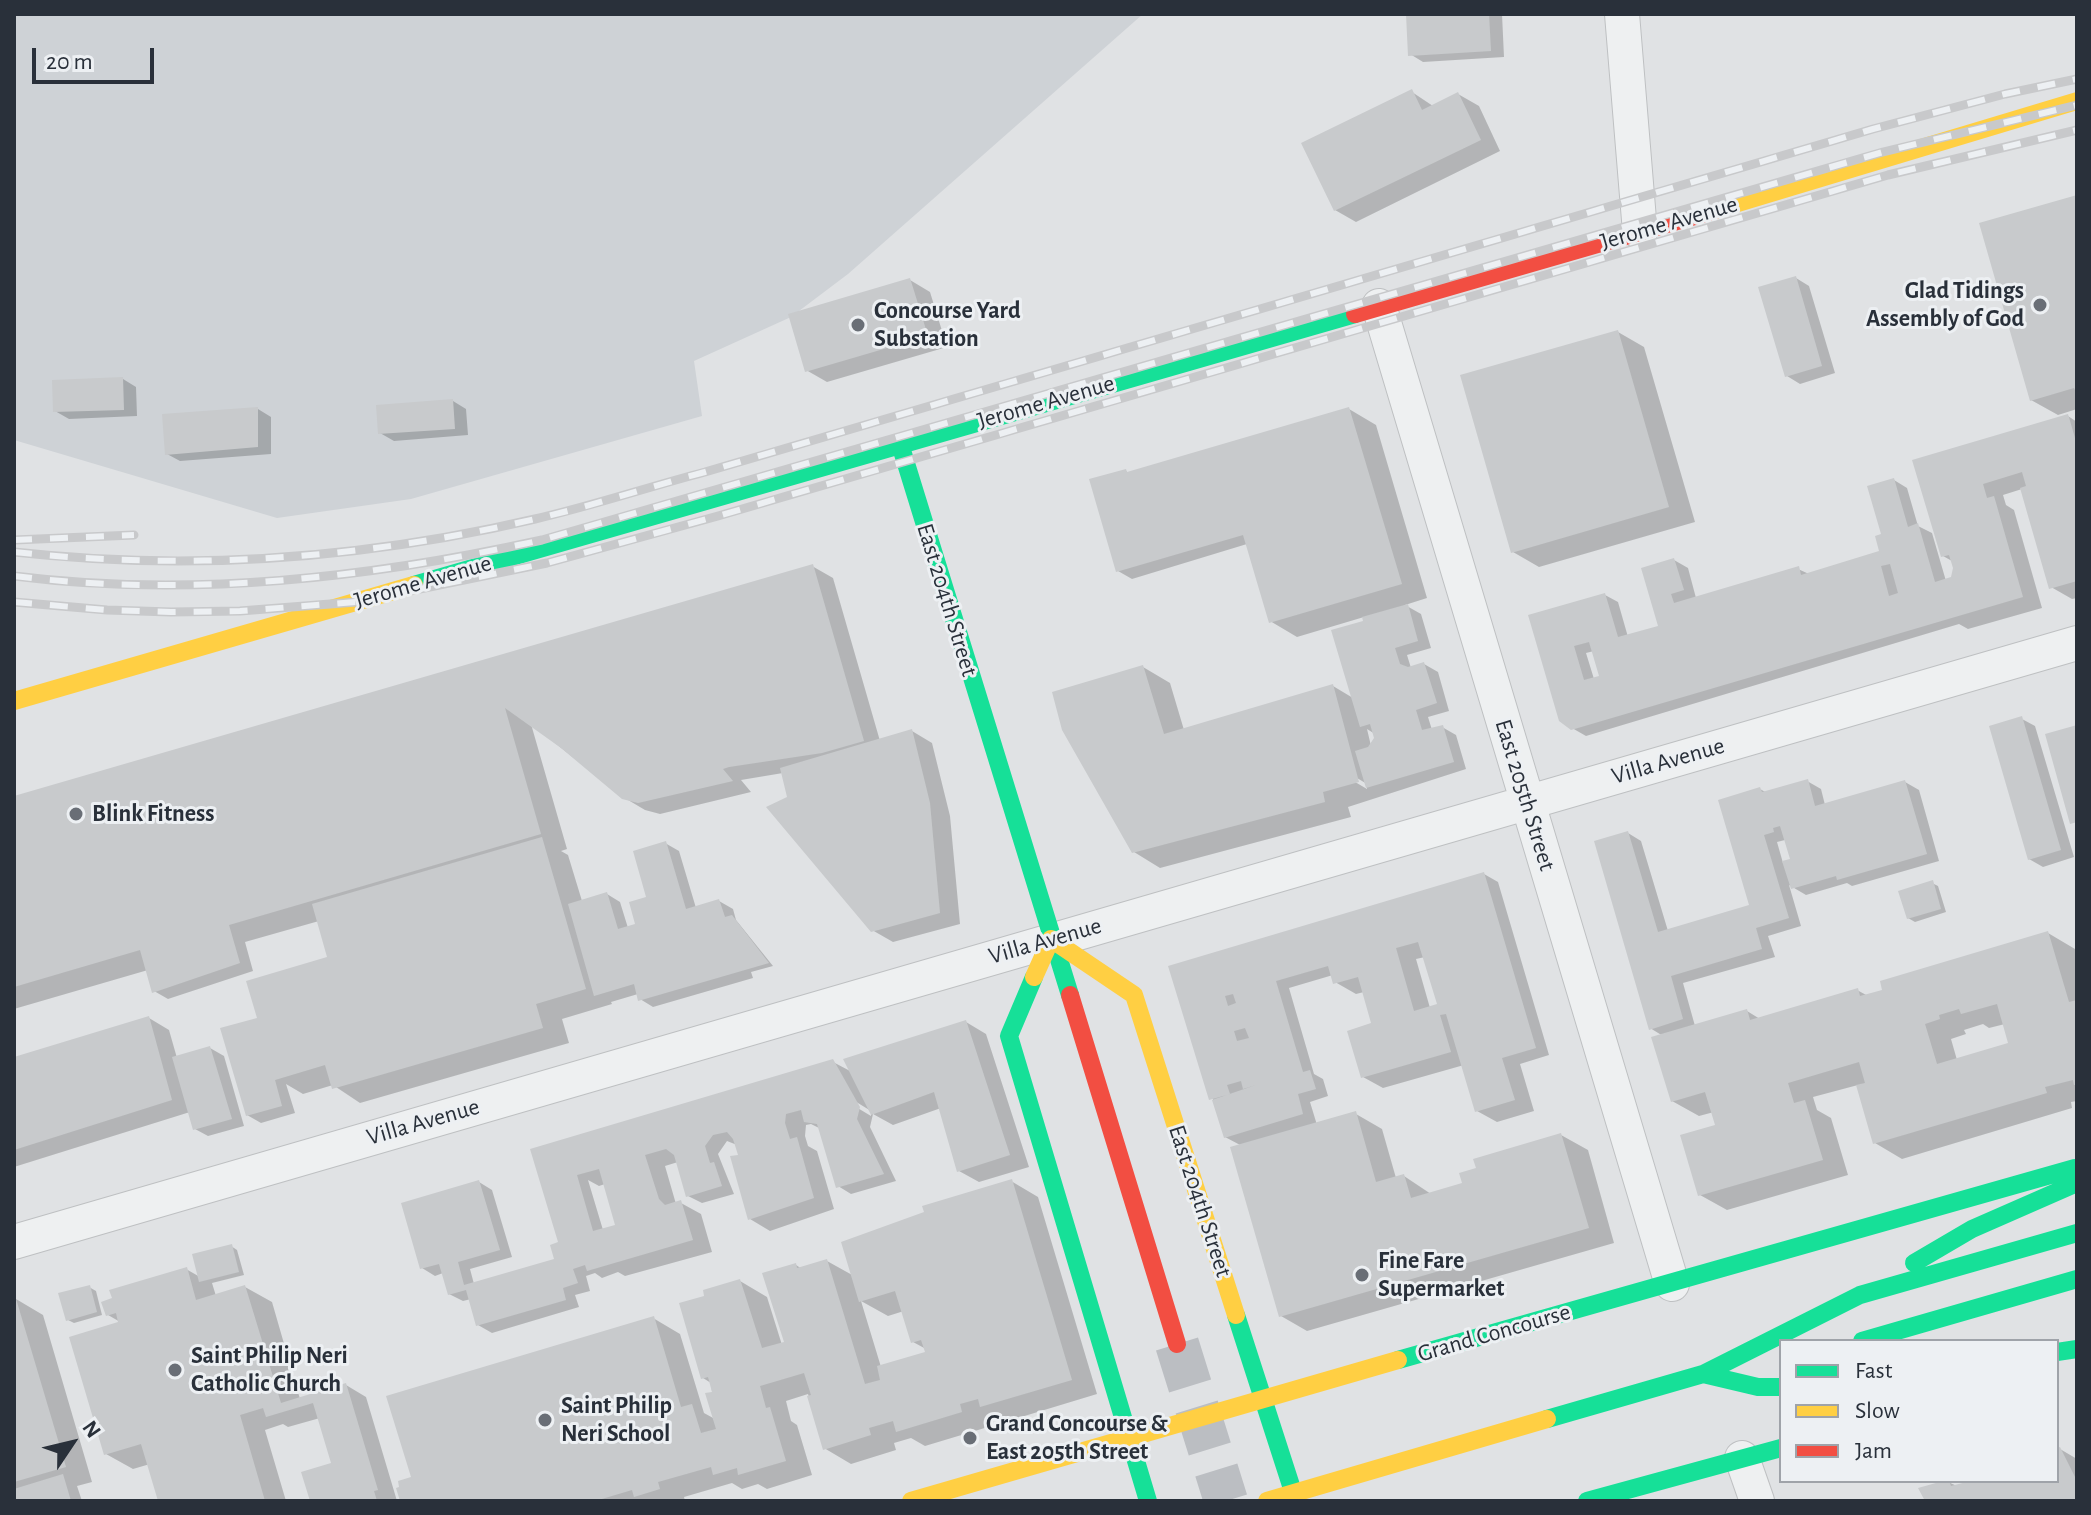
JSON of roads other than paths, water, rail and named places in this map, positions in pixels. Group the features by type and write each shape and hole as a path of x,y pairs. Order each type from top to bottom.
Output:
{"main road":[{"name":"Jerome Avenue","path":"14,701 1640,232 2077,101"},
{"name":"East 204th Street","path":"900,444 1177,1344"},
{"name":"East 204th Street","path":"1051,939 1134,995 1295,1497"},
{"path":"1051,939 1009,1036 1148,1501"},
{"name":"Grand Concourse","path":"911,1501 1264,1397 2077,1168"},
{"path":"1267,1501 1295,1497 1703,1374 1860,1295 1972,1229 2077,1183"},
{"path":"1860,1295 2077,1233"},
{"path":"1869,1339 2077,1279"},
{"path":"1703,1374 1766,1368"},
{"path":"1703,1374 1758,1387 1779,1387"},
{"path":"1587,1501 1779,1449"}],"street":[{"path":"1622,14 1640,232"},
{"name":"East 205th Street","path":"1379,306 1672,1284"},
{"name":"Villa Avenue","path":"14,1242 2077,643"},
{"path":"1742,1458 1757,1501"}],"tunnel":[{"path":"1177,1344 1226,1501"}],"railway":[{"path":"14,552 145,560 276,558 406,544 535,519 705,472 1873,129 2005,94 2077,79"},
{"path":"14,576 147,585 280,580 411,565 542,540 1883,152 2077,105"},
{"path":"14,602 107,610 240,611 356,602 547,563 1888,175 2077,130"},
{"path":"14,540 134,535"}],"place":[{"name":"Glad Tidings Assembly of God","path":"2040,305"},
{"name":"Concourse Yard Substation","path":"858,325"},
{"name":"Blink Fitness","path":"76,814"},
{"name":"Fine Fare Supermarket","path":"1362,1275"},
{"name":"Saint Philip Neri Catholic Church","path":"175,1370"},
{"name":"Saint Philip Neri School","path":"545,1420"},
{"name":"Grand Concourse & East 205th Street","path":"970,1438"}]}
